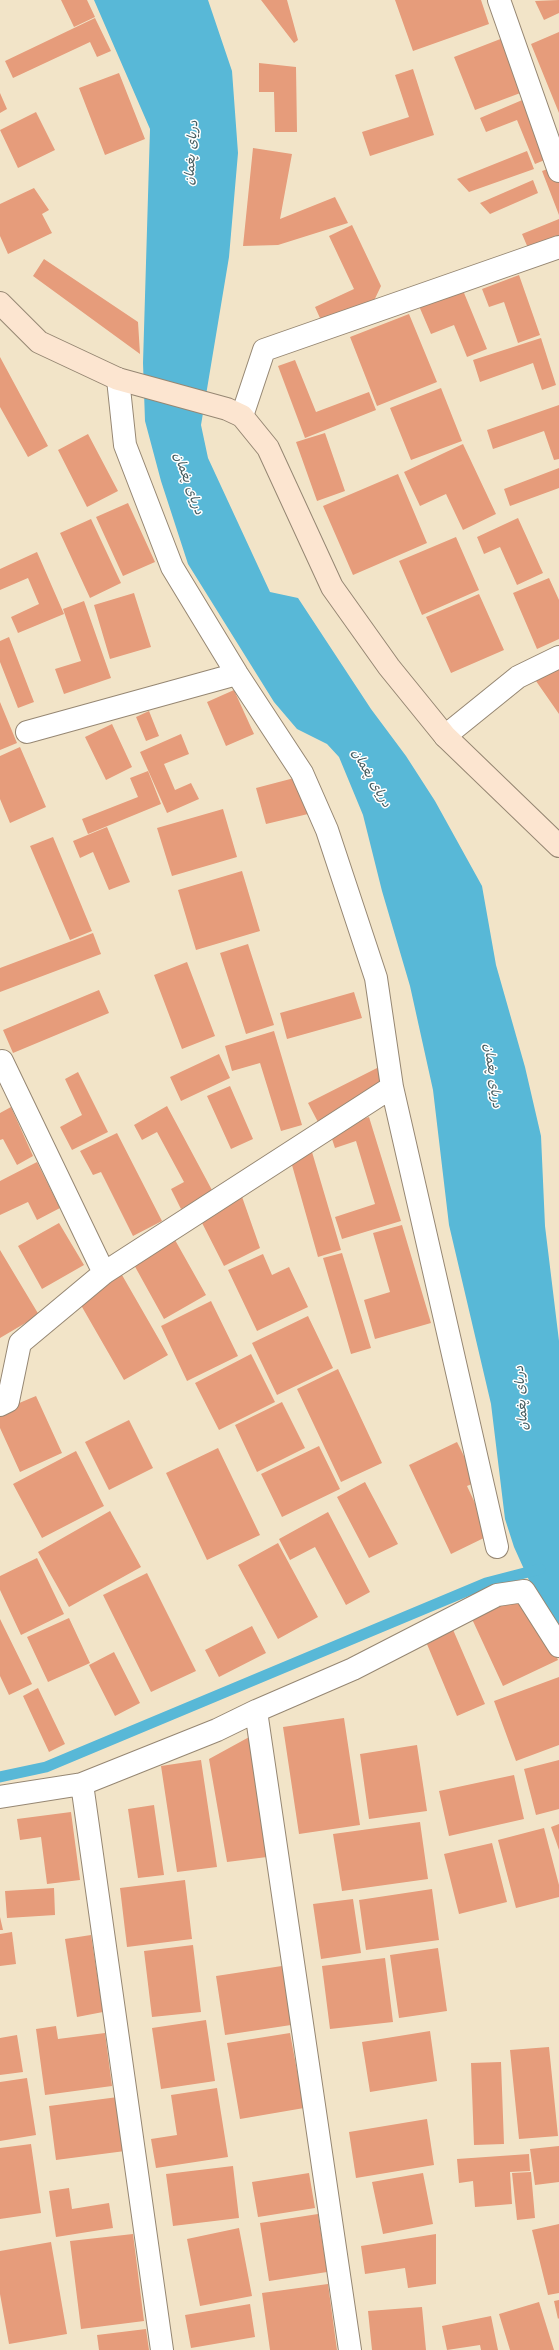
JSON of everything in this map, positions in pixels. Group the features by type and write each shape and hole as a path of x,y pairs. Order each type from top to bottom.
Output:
{"street":[{"path":"499,0 559,171"},
{"path":"242,416 264,350 559,247"},
{"path":"0,303 38,342 125,381 210,405 242,416 268,448 332,587 389,667 445,736 559,846"},
{"path":"125,381 125,445 172,567 237,674 302,773 327,830 376,978 392,1087 497,1547"},
{"path":"445,736 518,678 559,658"},
{"path":"27,732 237,674"},
{"path":"2,1061 104,1273"},
{"path":"0,1405 8,1400 20,1343 104,1273 392,1087"},
{"path":"0,1797 82,1784 217,1730 256,1711 353,1669 497,1594 524,1591 559,1646"},
{"path":"256,1711 350,2350"},
{"path":"82,1784 162,2350"}],"water":[{"name":"دریای پغمان","path":"94,0 208,0 232,71 238,153 229,257 201,425 208,458 270,592 298,598 371,709 406,756 435,801 482,886 496,965 525,1067 541,1136 545,1226 559,1341 559,1628 537,1598 514,1547 505,1519 491,1404 449,1225 433,1090 410,986 382,891 363,815 339,757 327,744 297,729 274,702 188,564 161,481 145,421 143,363 150,129"}],"building":[{"path":"61,0 87,0 95,17 74,27"},
{"path":"261,0 287,0 298,40 294,43"},
{"path":"395,0 481,0 489,24 413,51"},
{"path":"559,0 559,13 544,20 535,1"},
{"path":"95,18 111,51 97,57 90,42 13,78 5,61"},
{"path":"559,32 559,113 531,44"},
{"path":"503,38 523,92 475,110 454,57"},
{"path":"259,63 296,67 297,132 275,132 274,92 259,92"},
{"path":"413,69 434,135 370,156 362,132 409,117 395,75"},
{"path":"119,73 145,139 105,155 79,88"},
{"path":"0,93 7,109 0,113"},
{"path":"527,98 552,157 535,164 517,120 486,132 480,118"},
{"path":"36,112 55,150 18,168 0,130"},
{"path":"253,148 292,154 280,219 335,197 348,223 278,245 243,246"},
{"path":"527,151 534,169 469,192 457,179"},
{"path":"556,166 559,174 559,215 542,171"},
{"path":"533,180 538,193 490,214 480,203"},
{"path":"34,188 49,210 42,214 52,233 8,254 0,236 0,204"},
{"path":"559,219 559,244 531,255 522,234"},
{"path":"352,225 381,286 371,307 324,327 315,307 354,289 329,236"},
{"path":"44,259 138,322 140,354 33,276"},
{"path":"519,275 540,335 518,343 504,302 489,307 482,289"},
{"path":"462,288 487,349 467,357 454,325 431,334 419,306"},
{"path":"409,314 437,382 377,406 350,337"},
{"path":"541,338 556,385 542,390 533,363 480,382 473,360"},
{"path":"0,357 48,446 28,457 0,407"},
{"path":"295,360 316,412 369,392 376,410 305,438 278,366"},
{"path":"441,388 462,441 411,460 390,408"},
{"path":"559,405 559,459 554,460 544,431 493,449 487,430"},
{"path":"325,433 345,491 317,501 296,442"},
{"path":"88,434 118,491 87,507 58,450"},
{"path":"463,444 496,514 463,530 446,494 420,506 404,472"},
{"path":"559,468 559,488 510,506 504,489"},
{"path":"398,474 427,543 353,575 323,506"},
{"path":"128,503 155,562 123,576 96,517"},
{"path":"518,518 543,573 517,585 500,547 484,554 477,537"},
{"path":"91,519 121,583 90,598 60,533"},
{"path":"456,537 479,590 422,615 399,561"},
{"path":"37,552 64,614 18,633 11,617 39,604 28,578 0,590 0,569"},
{"path":"549,578 559,600 559,639 537,649 513,593"},
{"path":"134,593 151,647 110,659 94,605"},
{"path":"479,594 504,650 451,673 426,617"},
{"path":"84,601 111,678 64,694 55,669 81,661 63,609"},
{"path":"9,637 34,702 18,708 0,662 0,641"},
{"path":"559,664 559,714 536,681"},
{"path":"234,690 254,734 226,746 207,702"},
{"path":"0,702 17,743 0,750"},
{"path":"149,711 159,736 146,741 136,717"},
{"path":"112,724 132,767 106,780 85,737"},
{"path":"181,734 189,754 164,764 175,790 191,783 199,799 167,813 140,752"},
{"path":"20,747 46,807 10,823 0,799 0,756"},
{"path":"148,771 161,804 88,834 82,819 138,797 130,778"},
{"path":"298,777 308,814 266,824 256,788"},
{"path":"223,809 237,857 172,876 157,828"},
{"path":"107,827 130,882 109,890 93,852 80,858 73,841"},
{"path":"53,837 92,931 70,940 30,846"},
{"path":"242,871 260,931 196,950 178,890"},
{"path":"93,933 101,954 0,992 0,968"},
{"path":"248,944 274,1025 246,1034 220,953"},
{"path":"187,962 215,1036 182,1049 154,975"},
{"path":"99,990 109,1013 13,1053 3,1030"},
{"path":"354,992 362,1018 287,1039 280,1013"},
{"path":"274,1031 302,1125 281,1131 260,1063 232,1071 225,1046"},
{"path":"219,1054 230,1078 181,1101 170,1077"},
{"path":"379,1067 389,1088 319,1124 308,1103"},
{"path":"78,1072 108,1132 72,1150 60,1127 82,1115 65,1079"},
{"path":"230,1086 253,1139 231,1149 207,1096"},
{"path":"167,1106 213,1192 181,1209 171,1189 184,1182 157,1132 142,1140 134,1125"},
{"path":"11,1107 33,1156 17,1165 3,1139 0,1140 0,1113"},
{"path":"369,1117 401,1221 342,1239 335,1217 375,1204 356,1141 335,1148 329,1130"},
{"path":"117,1133 162,1221 133,1236 101,1172 93,1175 80,1151"},
{"path":"312,1152 341,1250 318,1257 290,1158"},
{"path":"37,1162 60,1208 37,1220 28,1202 0,1215 0,1181"},
{"path":"240,1191 260,1248 224,1266 198,1215"},
{"path":"59,1223 84,1265 42,1289 18,1246"},
{"path":"402,1225 431,1323 375,1339 364,1300 390,1292 373,1233"},
{"path":"175,1240 206,1295 164,1319 133,1263"},
{"path":"0,1250 39,1315 0,1338"},
{"path":"342,1253 371,1348 351,1354 323,1258"},
{"path":"263,1254 272,1275 289,1267 308,1307 257,1331 228,1270"},
{"path":"122,1275 168,1355 124,1380 78,1300"},
{"path":"211,1301 238,1356 187,1381 161,1326"},
{"path":"308,1316 333,1368 277,1395 252,1343"},
{"path":"251,1354 275,1402 219,1430 195,1383"},
{"path":"338,1369 382,1463 341,1482 297,1389"},
{"path":"36,1396 62,1453 20,1472 0,1428 0,1411"},
{"path":"282,1402 305,1448 257,1472 235,1425"},
{"path":"129,1420 153,1468 109,1490 85,1442"},
{"path":"457,1442 477,1482 467,1486 490,1535 451,1554 409,1465"},
{"path":"319,1446 340,1489 282,1517 261,1474"},
{"path":"218,1448 260,1535 207,1560 166,1473"},
{"path":"76,1451 104,1506 42,1538 13,1484"},
{"path":"365,1482 398,1544 369,1558 337,1497"},
{"path":"110,1511 141,1567 69,1607 38,1552"},
{"path":"328,1512 370,1592 346,1605 315,1547 290,1560 279,1539"},
{"path":"278,1543 318,1617 278,1639 238,1565"},
{"path":"37,1558 64,1614 21,1635 0,1590 0,1576"},
{"path":"147,1573 196,1671 151,1692 103,1595"},
{"path":"521,1596 537,1614 558,1660 503,1686 472,1619"},
{"path":"69,1618 90,1663 48,1682 27,1637"},
{"path":"0,1619 32,1684 9,1695 0,1676"},
{"path":"451,1625 485,1704 457,1716 424,1637"},
{"path":"252,1626 266,1653 219,1677 205,1650"},
{"path":"114,1652 140,1703 115,1716 89,1665"},
{"path":"559,1677 559,1745 516,1761 494,1701"},
{"path":"38,1688 65,1744 49,1752 23,1696"},
{"path":"344,1718 360,1825 299,1834 283,1727"},
{"path":"251,1736 267,1857 227,1862 209,1759"},
{"path":"417,1745 427,1811 369,1819 360,1754"},
{"path":"201,1760 217,1867 177,1872 161,1766"},
{"path":"559,1760 559,1809 536,1815 524,1769"},
{"path":"514,1775 524,1819 449,1836 439,1791"},
{"path":"154,1805 164,1875 138,1878 128,1809"},
{"path":"71,1812 80,1880 47,1884 41,1837 20,1840 17,1819"},
{"path":"420,1822 428,1879 342,1891 333,1834"},
{"path":"559,1824 559,1850 551,1827"},
{"path":"544,1828 559,1885 559,1897 516,1908 498,1840"},
{"path":"492,1843 507,1902 459,1914 444,1854"},
{"path":"185,1880 192,1939 127,1947 120,1888"},
{"path":"54,1888 55,1915 7,1918 5,1891"},
{"path":"432,1889 439,1940 366,1950 359,1900"},
{"path":"353,1899 361,1953 321,1959 313,1904"},
{"path":"0,1917 3,1930 0,1930"},
{"path":"12,1932 16,1964 0,1966 0,1934"},
{"path":"91,1935 103,2012 77,2017 65,1939"},
{"path":"193,1945 201,2012 152,2017 144,1951"},
{"path":"438,1948 447,2011 399,2018 390,1955"},
{"path":"385,1958 393,2022 330,2029 322,1966"},
{"path":"282,1966 291,2025 225,2035 216,1976"},
{"path":"206,2020 215,2081 161,2089 152,2028"},
{"path":"56,2026 58,2039 105,2033 112,2086 45,2095 36,2029"},
{"path":"430,2031 437,2081 370,2092 362,2042"},
{"path":"290,2033 304,2108 240,2119 227,2043"},
{"path":"17,2035 23,2072 0,2075 0,2038"},
{"path":"549,2047 558,2136 519,2139 510,2050"},
{"path":"501,2062 504,2144 474,2145 471,2063"},
{"path":"27,2078 36,2135 0,2141 0,2082"},
{"path":"217,2088 228,2157 156,2168 151,2139 177,2135 171,2095"},
{"path":"118,2097 125,2151 56,2160 49,2106"},
{"path":"427,2119 434,2165 356,2178 349,2132"},
{"path":"31,2144 41,2213 0,2219 0,2148"},
{"path":"559,2146 559,2182 535,2185 530,2149"},
{"path":"529,2154 530,2171 510,2172 512,2204 475,2207 473,2181 459,2183 457,2159"},
{"path":"233,2166 239,2218 173,2226 166,2174"},
{"path":"531,2172 535,2218 517,2220 512,2173"},
{"path":"309,2173 315,2208 258,2217 252,2182"},
{"path":"423,2173 433,2224 383,2234 372,2182"},
{"path":"69,2188 72,2209 109,2203 113,2228 56,2237 49,2191"},
{"path":"318,2214 327,2272 269,2281 260,2223"},
{"path":"559,2224 559,2293 548,2295 532,2230"},
{"path":"239,2228 252,2296 200,2306 187,2239"},
{"path":"133,2234 144,2321 81,2329 70,2241"},
{"path":"436,2234 436,2284 408,2288 405,2268 365,2274 361,2246"},
{"path":"51,2242 67,2334 9,2344 0,2294 0,2251"},
{"path":"328,2284 337,2350 270,2350 262,2293"},
{"path":"559,2300 559,2318 558,2319 554,2301"},
{"path":"539,2302 554,2350 510,2350 499,2314"},
{"path":"250,2304 255,2337 191,2348 185,2315"},
{"path":"422,2307 426,2350 372,2350 368,2311"},
{"path":"491,2316 498,2350 481,2350 480,2345 447,2350 442,2326"},
{"path":"146,2329 149,2350 99,2350 97,2335"}],"waterway":[{"path":"0,1777 46,1767 486,1583 540,1569"}]}
